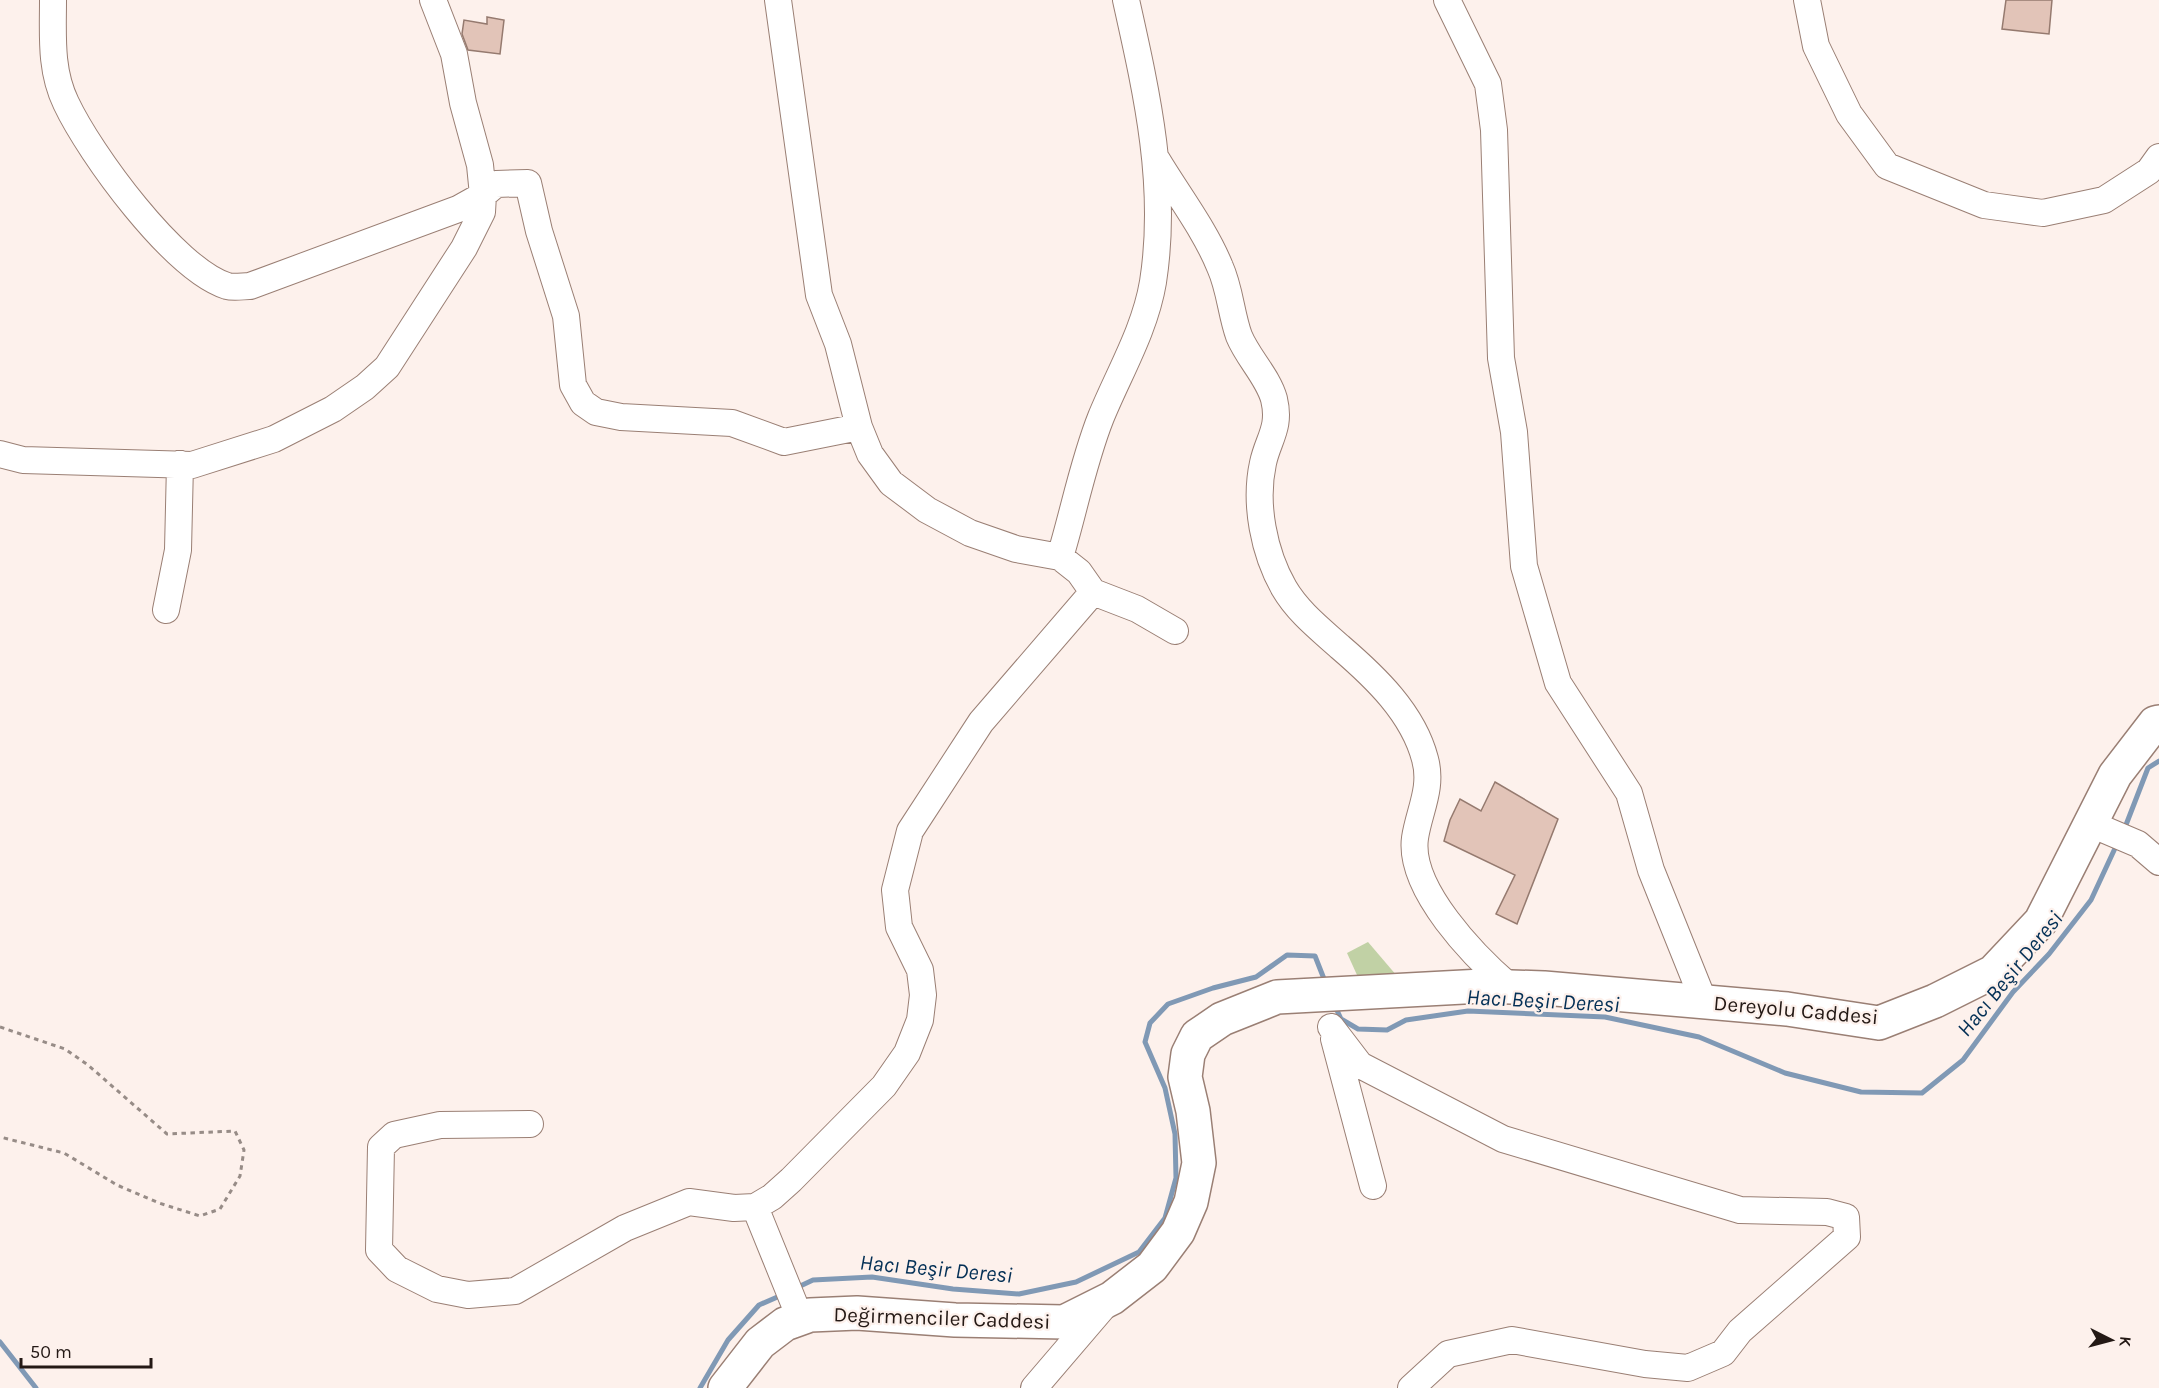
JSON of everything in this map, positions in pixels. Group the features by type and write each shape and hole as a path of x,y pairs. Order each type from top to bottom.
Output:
{"main road":[{"name":"Dereyolu Caddesi","path":"1337,995 1482,986 1510,987 1787,1009 1879,1023 1935,1001 1994,972 2041,921 2100,828 2115,775 2155,723 2159,722"},
{"name":"Değirmenciler Caddesi","path":"725,1388 760,1344 797,1310 810,1315 856,1313 955,1320 1064,1322 1112,1298 1152,1267 1178,1232 1191,1202 1200,1163 1193,1111 1185,1077 1188,1054 1197,1036 1222,1019 1277,997 1337,995"}],"street":[{"path":"53,0 53,62 66,103 121,190 189,264 228,286 250,286 458,209 483,195 496,184 528,183 539,231 566,316 573,385 583,403 596,412 621,417 732,423 784,442 859,427"},
{"path":"0,454 22,460 192,465 274,440 333,409 365,387 387,367 464,248 482,212 480,165 463,103 454,54 433,0"},
{"path":"778,0 819,295 838,344 859,427 870,454 891,483 927,510 988,540 1016,549 1060,557 1079,572 1093,592 1137,609 1175,632"},
{"path":"1060,557 1100,419 1144,318 1152,284 1160,224 1157,160 1142,71 1126,0"},
{"path":"1446,0 1488,84 1494,130 1500,358 1514,432 1524,566 1558,683 1629,793 1651,870 1704,1002"},
{"path":"1807,0 1816,46 1849,114 1887,166 1984,206 2043,213 2104,200 2149,171 2159,157"},
{"path":"1157,160 1221,267 1240,337 1274,398 1275,432 1263,462 1261,491 1263,528 1272,562 1284,588 1299,609 1363,666 1395,701 1414,731 1426,759 1429,787 1415,841 1420,868 1433,901 1456,932 1479,960 1510,987"},
{"path":"166,610 178,550 180,464"},
{"path":"530,1124 440,1125 394,1135 381,1147 379,1250 397,1269 437,1289 468,1295 515,1291 625,1228 688,1202 734,1208 755,1207 772,1197 884,1086 907,1053 920,1020 923,995 920,970 899,927 894,890 910,831 981,722 1093,592"},
{"path":"2100,828 2138,844 2159,862"},
{"path":"1337,995 1331,1027 1373,1186"},
{"path":"1331,1027 1360,1065 1503,1139 1740,1209 1827,1212 1846,1217 1847,1237 1740,1331 1724,1353 1688,1368 1646,1364 1512,1340 1448,1354 1411,1388"},
{"path":"755,1207 797,1310"},
{"path":"1034,1388 1112,1298"}],"path":[{"path":"0,1028 65,1049 88,1065 167,1134 235,1131 244,1150 240,1176 220,1209 201,1216 159,1203 117,1185 64,1153 0,1137"}],"green space":[{"path":"1368,942 1403,983 1362,986 1347,953"}],"building":[{"path":"2006,0 2052,0 2049,34 2002,29"},
{"path":"487,17 504,20 500,54 468,50 462,34 464,20 487,24"},
{"path":"1495,782 1558,819 1517,924 1496,914 1515,875 1444,841 1450,820 1460,799 1481,811"}],"waterway":[{"name":"Hacı Beşir Deresi","path":"2124,830 2148,768 2159,761"},
{"name":"Hacı Beşir Deresi","path":"1335,1006 1341,1019 1358,1029 1387,1030 1406,1020 1468,1011 1605,1017 1699,1037 1785,1073 1861,1092 1922,1093 1963,1060 2013,992 2049,954 2091,900 2117,844"},
{"name":"Hacı Beşir Deresi","path":"796,1288 813,1280 872,1277 953,1289 1019,1294 1076,1282 1139,1252 1165,1218 1176,1178 1175,1134 1165,1088 1145,1042 1150,1023 1168,1004 1213,988 1256,977 1287,955 1315,956 1326,984"},
{"name":"Hacı Beşir Deresi","path":"700,1388 728,1340 759,1305 782,1295"},
{"name":"Hacı Beşir Deresi","path":"0,1342 36,1388"}]}
